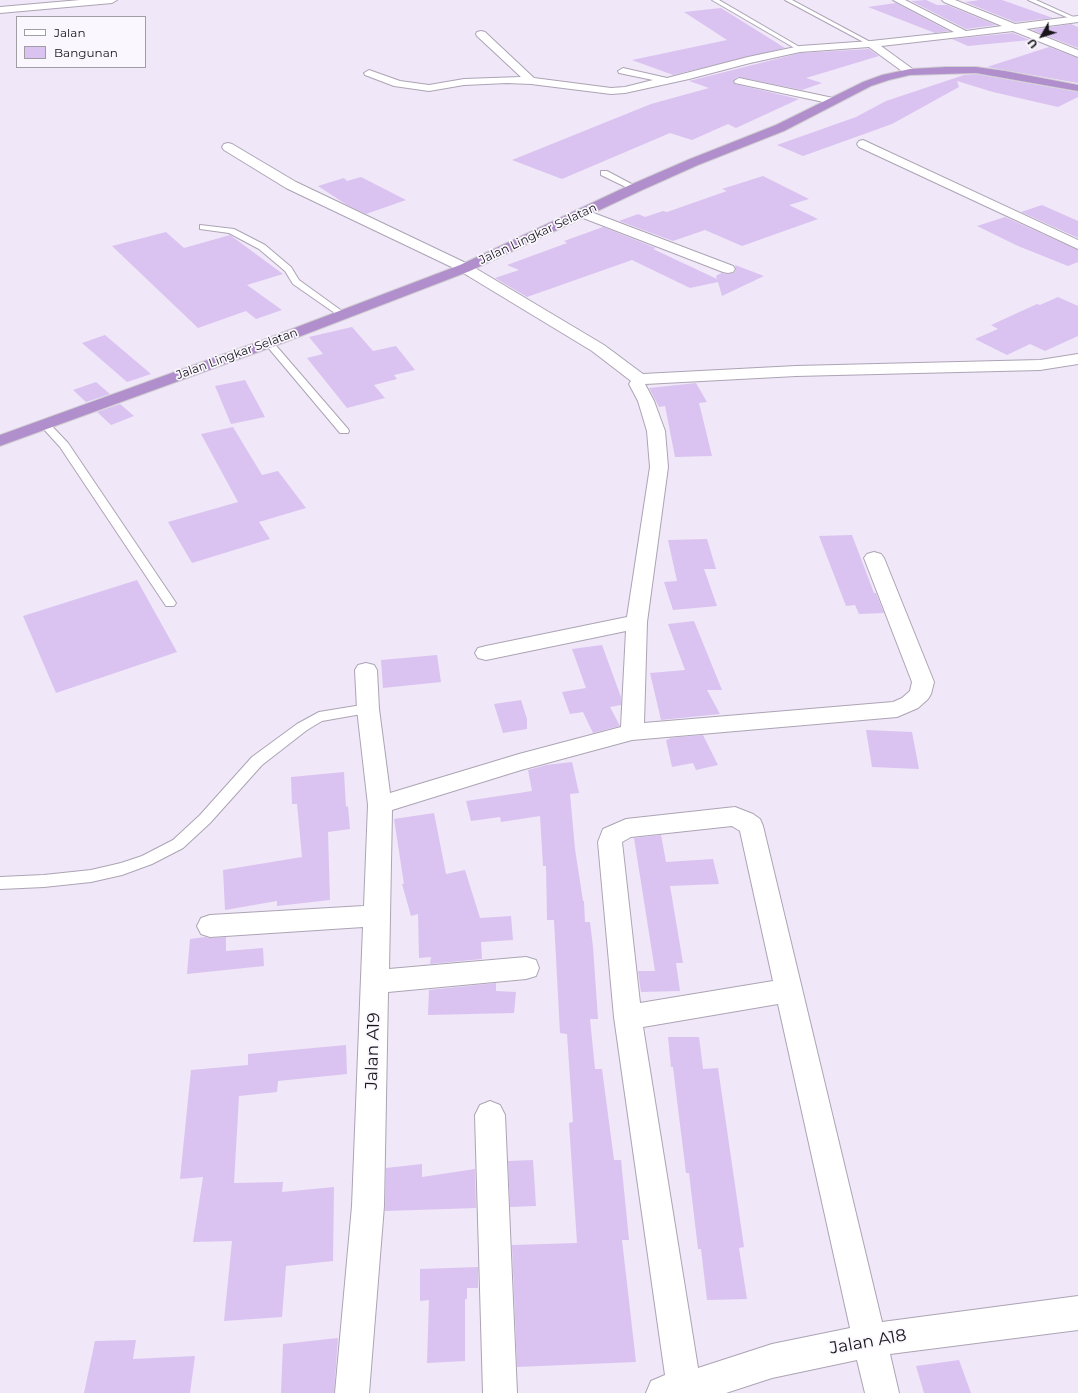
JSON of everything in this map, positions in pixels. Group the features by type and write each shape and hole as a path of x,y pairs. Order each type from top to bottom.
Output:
{"highway":[{"name":"Jalan Lingkar Selatan","path":"0,441 269,343 465,268 635,188 694,162 780,128 868,84 886,77 910,72 976,70 1078,88"}],"street":[{"path":"0,10 112,0"},
{"path":"898,0 965,34"},
{"path":"948,0 1012,28 1078,54"},
{"path":"369,73 398,84 429,88 473,82 507,80 531,81 611,91 625,90 800,49 871,44 965,34 1077,19"},
{"path":"481,34 531,81"},
{"path":"871,44 910,72"},
{"path":"622,71 670,80"},
{"path":"739,81 833,101"},
{"path":"863,144 1078,245"},
{"path":"228,147 291,185 465,268 598,348 640,380"},
{"path":"583,213 728,269"},
{"path":"632,732 638,622 659,467 656,431 646,401 637,384 640,380 648,378 796,371 1040,365 1078,359"},
{"path":"380,805 519,762 632,732 897,709 910,703 920,694 923,682 874,558"},
{"path":"486,654 638,622"},
{"name":"Jalan A19","path":"352,1393 368,1206 380,805 368,709 366,670"},
{"path":"678,1392 628,1017 610,842 612,836 626,828 735,816 744,820 751,826 882,1393"},
{"path":"210,926 377,916"},
{"path":"375,982 526,968"},
{"path":"628,1017 789,990"},
{"path":"490,1116 500,1393"},
{"name":"Jalan A18","path":"678,1392 772,1361 870,1340 1078,1313"}],"lane":[{"path":"715,0 800,49"},
{"path":"788,0 871,44"},
{"path":"1031,0 1077,19"},
{"path":"604,173 635,188"},
{"path":"203,227 232,230 262,248 288,269 296,282 342,314"},
{"path":"269,343 344,431"},
{"path":"45,425 64,445 170,602"},
{"path":"0,883 44,881 91,876 122,869 147,860 178,844 205,819 257,761 302,727 320,717 368,709"}],"building":[{"path":"926,0 937,5 947,5 996,25 966,29 911,1"},
{"path":"1002,0 1053,18 1015,22 965,2"},
{"path":"896,3 949,31 935,33 868,7"},
{"path":"721,8 785,48 673,75 632,60 727,40 684,12"},
{"path":"1071,24 1078,27 1078,48 1032,30"},
{"path":"1013,33 1030,40 968,46 952,39"},
{"path":"1049,47 1078,58 1078,83 987,67"},
{"path":"869,49 879,56 806,78 822,83 802,90 738,77 733,81 735,84 799,99 736,128 728,124 692,140 670,133 562,179 512,160 651,104 709,88 689,81 800,53"},
{"path":"976,74 1078,92 1078,97 1058,107 993,92 957,81 959,87 892,124 803,156 777,145 856,117 886,101 964,75"},
{"path":"763,176 809,199 789,205 818,219 742,246 705,230 673,241 619,221 638,214 645,217 663,211 667,212 727,191 722,189"},
{"path":"361,177 406,200 366,214 347,205 318,186 344,178 347,181"},
{"path":"1042,205 1078,221 1078,238 1021,212"},
{"path":"1005,217 1078,250 1078,262 1068,266 1018,246 977,226"},
{"path":"603,227 656,248 653,249 717,279 716,276 721,273 734,273 736,270 735,265 764,276 722,296 718,282 690,288 632,260 527,297 495,278 519,270 507,265 567,243 564,241"},
{"path":"166,232 184,248 230,235 283,274 247,285 282,310 256,319 246,311 198,328 112,246"},
{"path":"1058,297 1078,306 1078,336 1045,351 1030,344 1007,355 975,339 998,329 991,325 1037,304 1040,305"},
{"path":"352,327 373,351 396,346 415,370 394,375 397,379 374,385 385,398 347,408 307,358 323,354 309,337"},
{"path":"105,335 151,374 127,382 82,343"},
{"path":"245,380 265,417 231,424 215,386"},
{"path":"96,382 110,394 86,402 73,390"},
{"path":"696,383 707,402 699,403 712,456 675,457 665,406 659,407 649,388"},
{"path":"120,404 134,416 111,425 97,412"},
{"path":"233,427 262,475 278,471 306,508 259,522 270,539 192,563 168,522 238,502 201,434"},
{"path":"852,535 874,593 876,593 884,613 859,614 855,605 846,606 819,536"},
{"path":"707,539 716,569 704,569 717,606 673,610 664,582 677,581 668,540"},
{"path":"137,580 177,652 56,693 23,616"},
{"path":"694,621 722,690 707,690 720,714 661,720 650,673 685,670 668,624"},
{"path":"602,645 621,697 621,705 610,707 620,726 593,733 583,712 570,714 562,692 586,688 572,649"},
{"path":"437,655 441,682 383,688 381,660"},
{"path":"521,700 527,719 527,729 503,733 494,704"},
{"path":"866,730 912,732 919,769 872,767"},
{"path":"703,735 718,765 696,770 693,763 672,767 666,740 670,739 669,738"},
{"path":"572,762 579,793 570,794 575,849 584,901 585,922 590,922 593,947 598,1019 590,1019 595,1069 602,1069 614,1160 621,1160 629,1240 622,1240 636,1362 517,1367 512,1245 577,1243 569,1123 573,1122 567,1034 560,1033 554,920 547,920 546,866 543,866 540,816 501,822 500,817 471,821 466,801 532,791 528,770 546,765"},
{"path":"344,772 346,807 348,806 350,829 328,832 330,900 277,906 277,901 225,910 223,870 302,857 297,804 292,804 291,777"},
{"path":"434,813 446,874 465,870 480,918 511,916 513,940 481,942 482,959 430,964 431,957 419,958 418,914 411,916 402,884 404,884 394,819"},
{"path":"661,835 666,862 713,859 719,884 670,886 683,963 676,963 680,991 641,992 638,971 655,971 634,838"},
{"path":"226,937 226,951 263,948 264,966 187,974 190,939"},
{"path":"496,983 496,991 516,992 514,1013 428,1015 429,990"},
{"path":"668,1037 699,1037 703,1069 718,1068 744,1247 739,1248 747,1299 707,1300 701,1249 698,1249 689,1173 686,1173"},
{"path":"346,1045 347,1074 278,1081 277,1092 239,1096 234,1183 283,1182 282,1192 334,1187 333,1261 286,1266 282,1317 224,1321 232,1241 193,1242 203,1177 180,1179 191,1070 248,1065 248,1054"},
{"path":"533,1160 536,1206 510,1207 508,1161"},
{"path":"422,1164 422,1177 475,1169 476,1208 385,1211 386,1168"},
{"path":"478,1267 478,1288 467,1288 467,1299 465,1299 465,1361 427,1363 429,1300 420,1301 420,1269"},
{"path":"338,1338 334,1393 281,1393 283,1344"},
{"path":"136,1340 133,1359 195,1356 190,1393 84,1393 95,1341"},
{"path":"959,1360 971,1393 924,1393 916,1366"}]}
